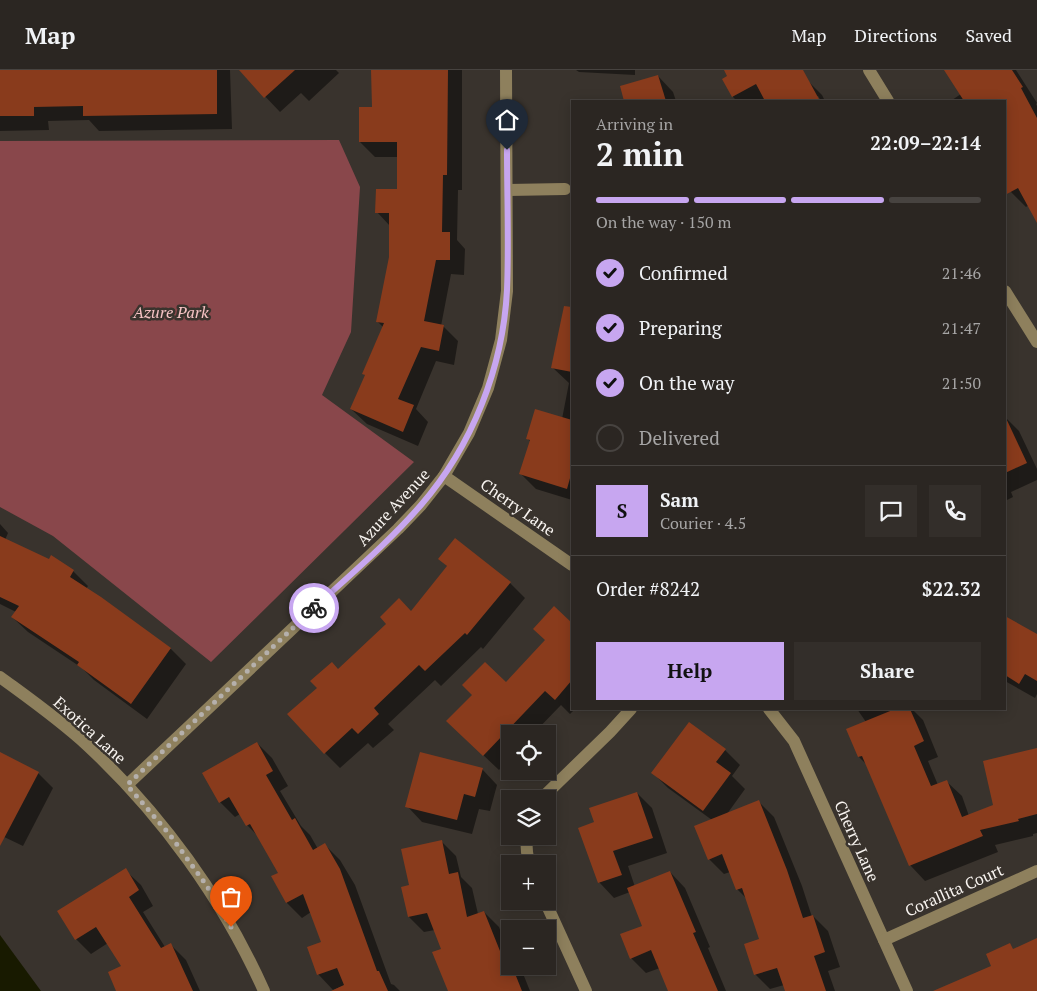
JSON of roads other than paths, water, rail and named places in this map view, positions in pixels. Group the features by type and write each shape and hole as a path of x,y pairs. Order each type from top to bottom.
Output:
{"street":[{"name":"Azure Avenue","path":"127,785 398,529 421,505 444,476 469,433 488,388 501,340 507,291 506,70"},
{"path":"869,70 887,100"},
{"path":"507,190 565,189"},
{"path":"1006,293 1037,342"},
{"name":"Cherry Lane","path":"444,476 571,564"},
{"name":"Exotica Lane","path":"0,677 58,721 87,746 127,785 170,835 207,886 239,941 264,991"},
{"path":"550,790 630,710"},
{"name":"Cherry Lane","path":"770,710 794,741 907,991"},
{"name":"Corallita Court","path":"884,940 1037,871"},
{"path":"549,910 586,991"}],"park label":[{"name":"Azure Park","path":"171,312"}]}
